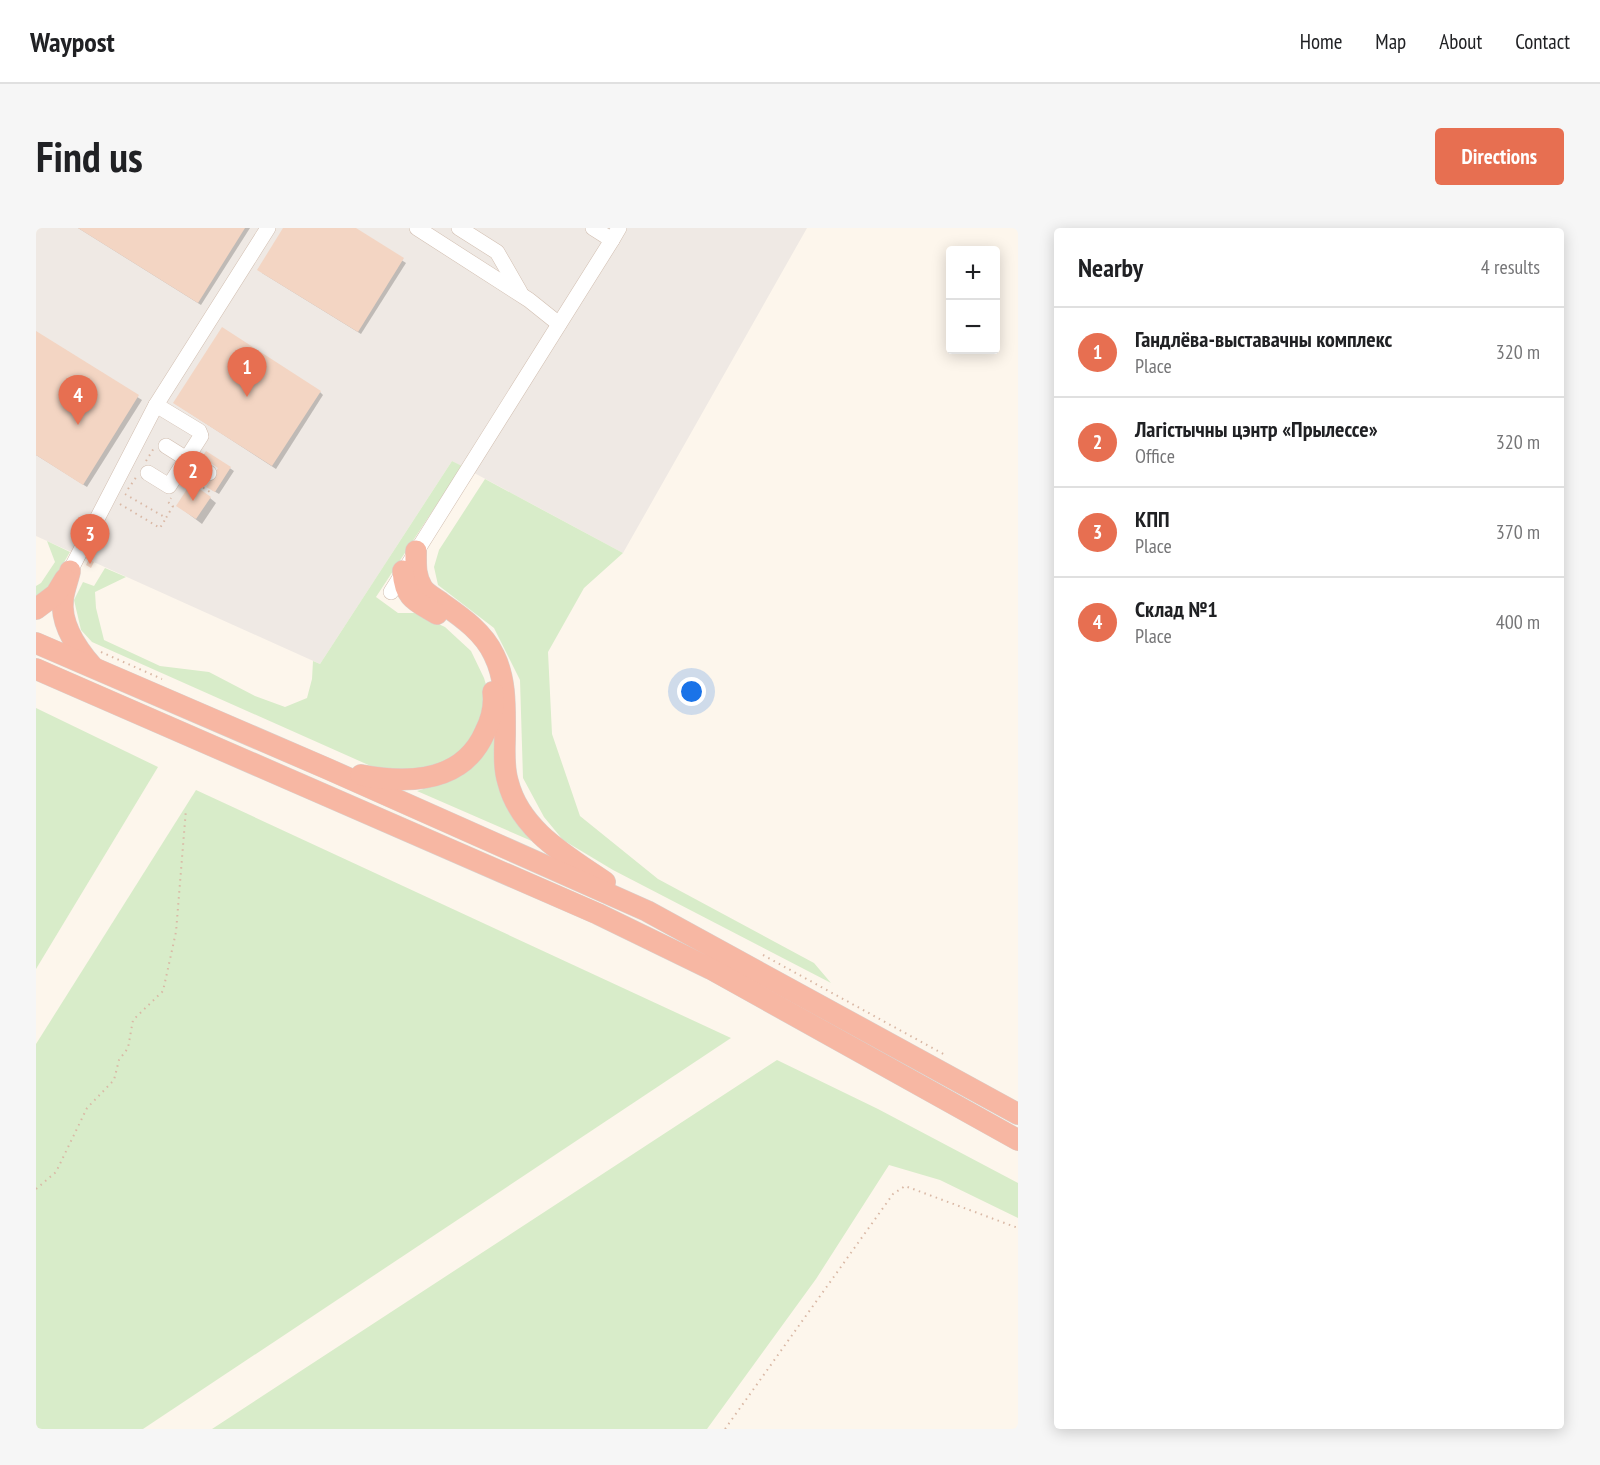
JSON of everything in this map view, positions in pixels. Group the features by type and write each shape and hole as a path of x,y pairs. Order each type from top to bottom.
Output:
{"highway":[{"path":"416,552 416,572 423,589 472,627 484,639 494,655 504,688 507,780 513,798 526,819 552,844 647,911"},
{"path":"36,609 56,594 70,571"},
{"path":"70,571 63,598 66,624 81,653 328,769 647,911 1018,1114"},
{"path":"328,769 389,781 415,780 438,775 456,767 473,752 491,720 494,700 492,679 485,662 458,628 411,599 404,586 404,572"},
{"path":"36,643 98,661"},
{"path":"36,669 619,924 711,969 1018,1140"}],"lane":[{"path":"70,571 156,405 268,228"},
{"path":"417,228 522,296 559,324"},
{"path":"459,228 497,252 522,296"},
{"path":"391,592 616,234 593,228"},
{"path":"148,473 169,486 201,435 200,431 156,405"},
{"path":"166,446 209,473"}],"path":[{"path":"125,494 166,518 172,506 168,502 173,493"},
{"path":"98,661 164,680"},
{"path":"36,1190 56,1172 87,1108 114,1080 119,1060 128,1048 133,1020 163,991 176,932 186,809"},
{"path":"761,954 946,1055"},
{"path":"725,1429 893,1194 906,1186 1018,1228"}],"shaded area":[{"path":"36,228 807,228 623,553 452,461 320,664 36,536"}],"green space":[{"path":"452,461 462,466 376,597 398,613 415,613 445,627 471,651 484,678 490,698 476,741 428,772 373,767 92,642 81,630 74,600 83,582 94,586 105,568 126,577 95,592 96,608 104,640 160,666 209,672 255,696 285,707 307,698 312,679 313,661 320,664"},
{"path":"485,479 623,553 584,588 548,652 552,734 580,816 658,879 814,963 831,983 613,870 563,840 544,817 523,778 520,680 494,628 438,585 434,567 439,550"},
{"path":"47,541 70,552 46,593 36,598 36,586 41,583 55,562"},
{"path":"36,708 158,767 36,969"},
{"path":"496,711 534,842 417,791 440,784 462,772"},
{"path":"196,790 731,1038 143,1429 36,1429 36,1044"},
{"path":"777,1060 878,1109 1018,1183 1018,1218 940,1180 889,1165 816,1279 707,1429 212,1429"}],"building":[{"path":"78,228 245,228 198,303"},
{"path":"283,228 356,228 404,258 358,332 257,270"},
{"path":"222,327 321,391 272,466 173,403"},
{"path":"36,331 139,395 83,485 36,455"},
{"path":"206,451 231,467 215,492 206,487 218,468 202,457"},
{"path":"191,483 211,497 196,519 176,506"},
{"path":"89,559 94,562 91,568 86,565"}],"place":[{"name":"Гандлёва-выставачны комплекс","path":"247,397"},
{"name":"Склад №1","path":"78,425"},
{"name":"Лагістычны цэнтр «Прылессе»","path":"193,501"},
{"name":"КПП","path":"90,564"}]}
